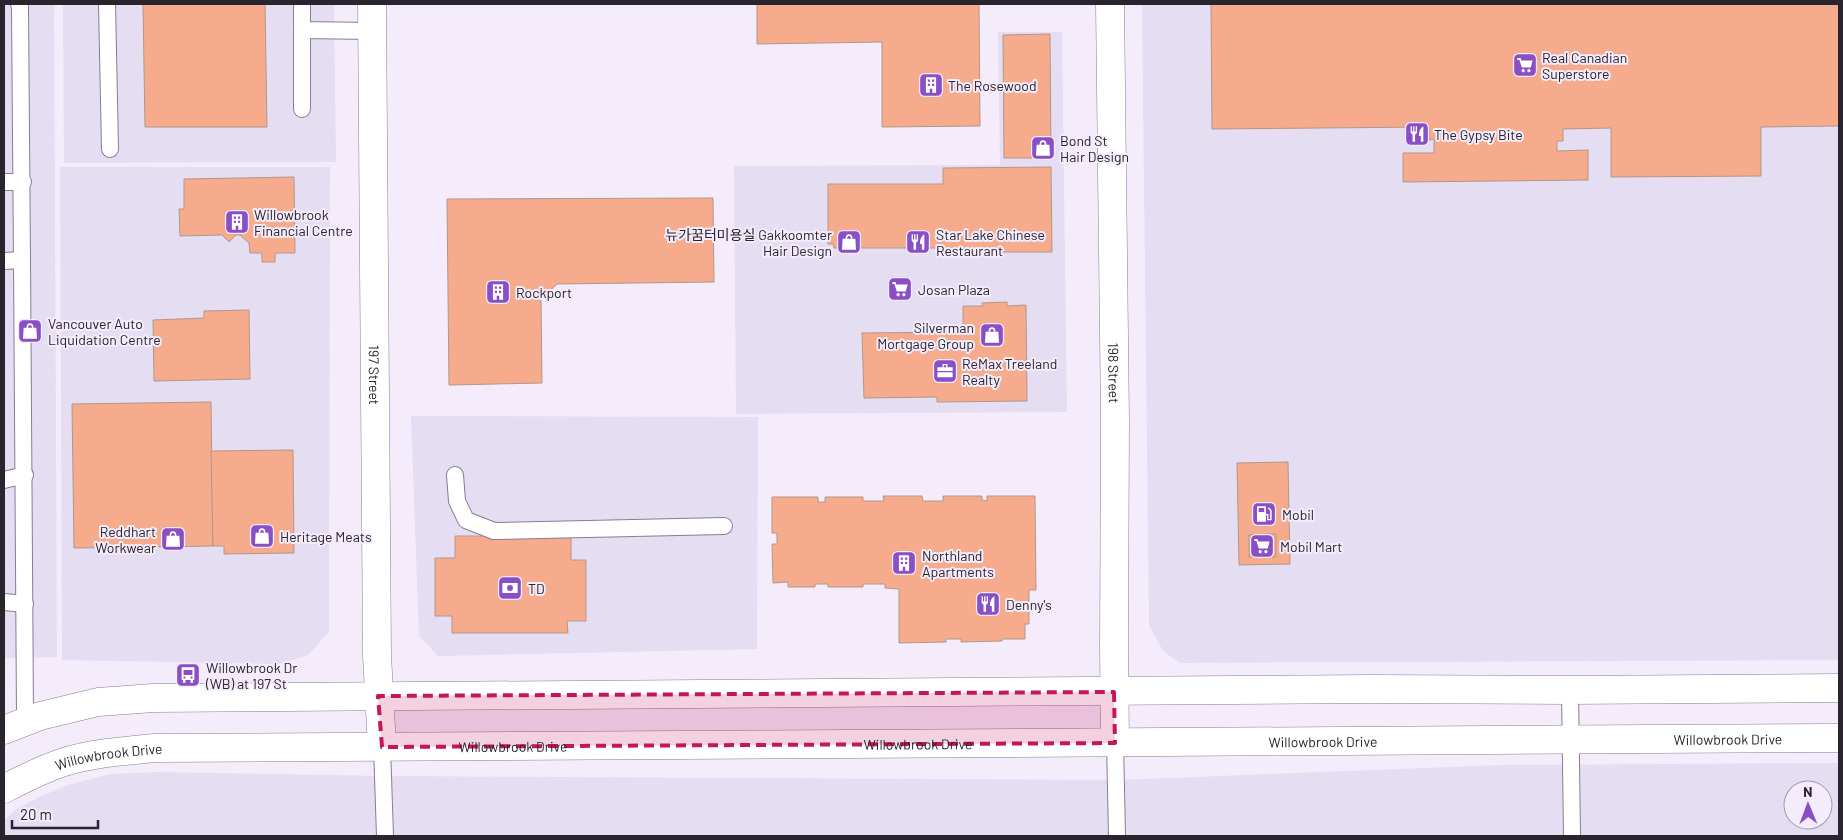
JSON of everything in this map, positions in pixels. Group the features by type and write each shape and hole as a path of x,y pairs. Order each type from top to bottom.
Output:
{"main road":[{"name":"197 Street","path":"372,4 374,484 378,696 382,747"},
{"name":"198 Street","path":"1110,4 1115,420 1115,743"},
{"path":"18,719 98,702 153,698 1371,689 1839,688"},
{"name":"Willowbrook Drive","path":"4,789 27,777 64,762 108,753 155,748 1839,738"}],"lane":[{"path":"18,719 25,604 23,182 19,4"},
{"path":"107,4 110,149"},
{"path":"302,4 302,110"},
{"path":"302,30 372,30"},
{"path":"4,182 23,182"},
{"path":"4,261 22,260"},
{"path":"4,480 25,474"},
{"path":"455,475 457,501 466,520 494,531 724,526"},
{"path":"4,602 25,604"},
{"path":"1570,690 1572,836"},
{"path":"1115,743 1116,836"},
{"path":"382,747 385,836"}],"highlighted area":[{"path":"1114,692 1115,743 382,747 378,696 642,695"}],"shaded area":[{"name":"Vancouver Auto Liquidation Centre","path":"4,4 54,4 57,657 4,658"},
{"path":"63,4 334,4 336,162 64,163"},
{"path":"1142,4 1839,4 1839,660 1180,663 1163,651 1149,625"},
{"name":"Josan Plaza","path":"998,32 1062,32 1067,412 736,414 734,166 1000,165"},
{"path":"60,167 330,167 329,632 308,655 279,664 62,660"},
{"path":"411,416 758,417 757,649 438,656 419,636"},
{"path":"1839,763 1839,836 4,836 4,820 16,809 71,784 111,774 157,772 383,776 1116,780 1503,765"}],"building":[{"path":"143,4 265,4 267,127 145,127"},
{"name":"The Rosewood","path":"757,4 979,4 980,126 882,127 882,42 757,44"},
{"name":"Real Canadian Superstore","path":"1211,4 1839,4 1839,126 1761,127 1761,176 1611,177 1611,128 1563,129 1563,141 1557,141 1557,151 1588,150 1588,180 1403,182 1403,153 1434,153 1434,139 1429,140 1429,127 1212,129"},
{"path":"1050,34 1051,158 1004,158 1003,35"},
{"name":"The Gypsy Bite","path":"1406,128 1428,128 1429,141 1406,141"},
{"path":"1051,167 1052,252 999,252 999,248 834,248 833,244 828,244 828,184 943,184 943,168"},
{"name":"Willowbrook Financial Centre","path":"294,177 295,253 275,253 275,262 262,262 262,253 250,253 249,243 240,235 236,235 229,242 222,235 180,236 179,209 184,209 184,179"},
{"name":"Rockport","path":"713,198 714,282 557,284 541,299 542,383 449,385 447,199"},
{"name":"ReMax Treeland Realty","path":"1007,302 1007,306 1026,305 1027,401 937,402 937,397 864,398 862,333 963,332 963,306 983,306 982,303"},
{"path":"249,310 250,379 154,381 153,320 204,318 204,311"},
{"path":"211,402 213,546 74,548 72,404"},
{"path":"293,450 294,553 224,554 224,546 213,546 211,451"},
{"name":"Mobil","path":"1288,462 1290,564 1239,565 1237,463"},
{"name":"Northland Apartments","path":"883,496 922,496 923,501 943,501 943,496 982,496 982,500 987,501 987,496 1035,496 1036,590 1029,590 1029,624 1025,624 1025,639 961,642 961,639 946,639 946,642 899,643 899,589 885,588 885,584 863,584 863,587 828,587 828,584 815,584 815,587 788,587 788,582 773,583 772,544 777,544 777,533 772,533 772,497 818,497 818,502 825,502 825,497 863,497 863,501 884,501"},
{"name":"Mobil Mart","path":"1276,534 1276,557 1249,557 1249,535"},
{"name":"TD","path":"455,536 571,536 571,560 586,560 586,621 567,621 568,633 452,633 452,616 435,616 435,558 455,558"}],"place":[{"name":"Real Canadian Superstore","path":"1525,65"},
{"name":"The Rosewood","path":"931,85"},
{"name":"The Gypsy Bite","path":"1417,134"},
{"name":"Bond St Hair Design","path":"1043,148"},
{"name":"Willowbrook Financial Centre","path":"237,222"},
{"name":"뉴가꿈터미용실 Gakkoomter Hair Design","path":"849,242"},
{"name":"Star Lake Chinese Restaurant","path":"918,242"},
{"name":"Josan Plaza","path":"900,289"},
{"name":"Rockport","path":"498,292"},
{"name":"Vancouver Auto Liquidation Centre","path":"30,331"},
{"name":"Silverman Mortgage Group","path":"992,335"},
{"name":"ReMax Treeland Realty","path":"945,371"},
{"name":"Mobil","path":"1264,514"},
{"name":"Heritage Meats","path":"262,536"},
{"name":"Reddhart Workwear","path":"173,539"},
{"name":"Mobil Mart","path":"1262,546"},
{"name":"Northland Apartments","path":"904,563"},
{"name":"TD","path":"510,588"},
{"name":"Denny's","path":"988,604"},
{"name":"Willowbrook Dr (WB) at 197 St","path":"188,675"}]}
